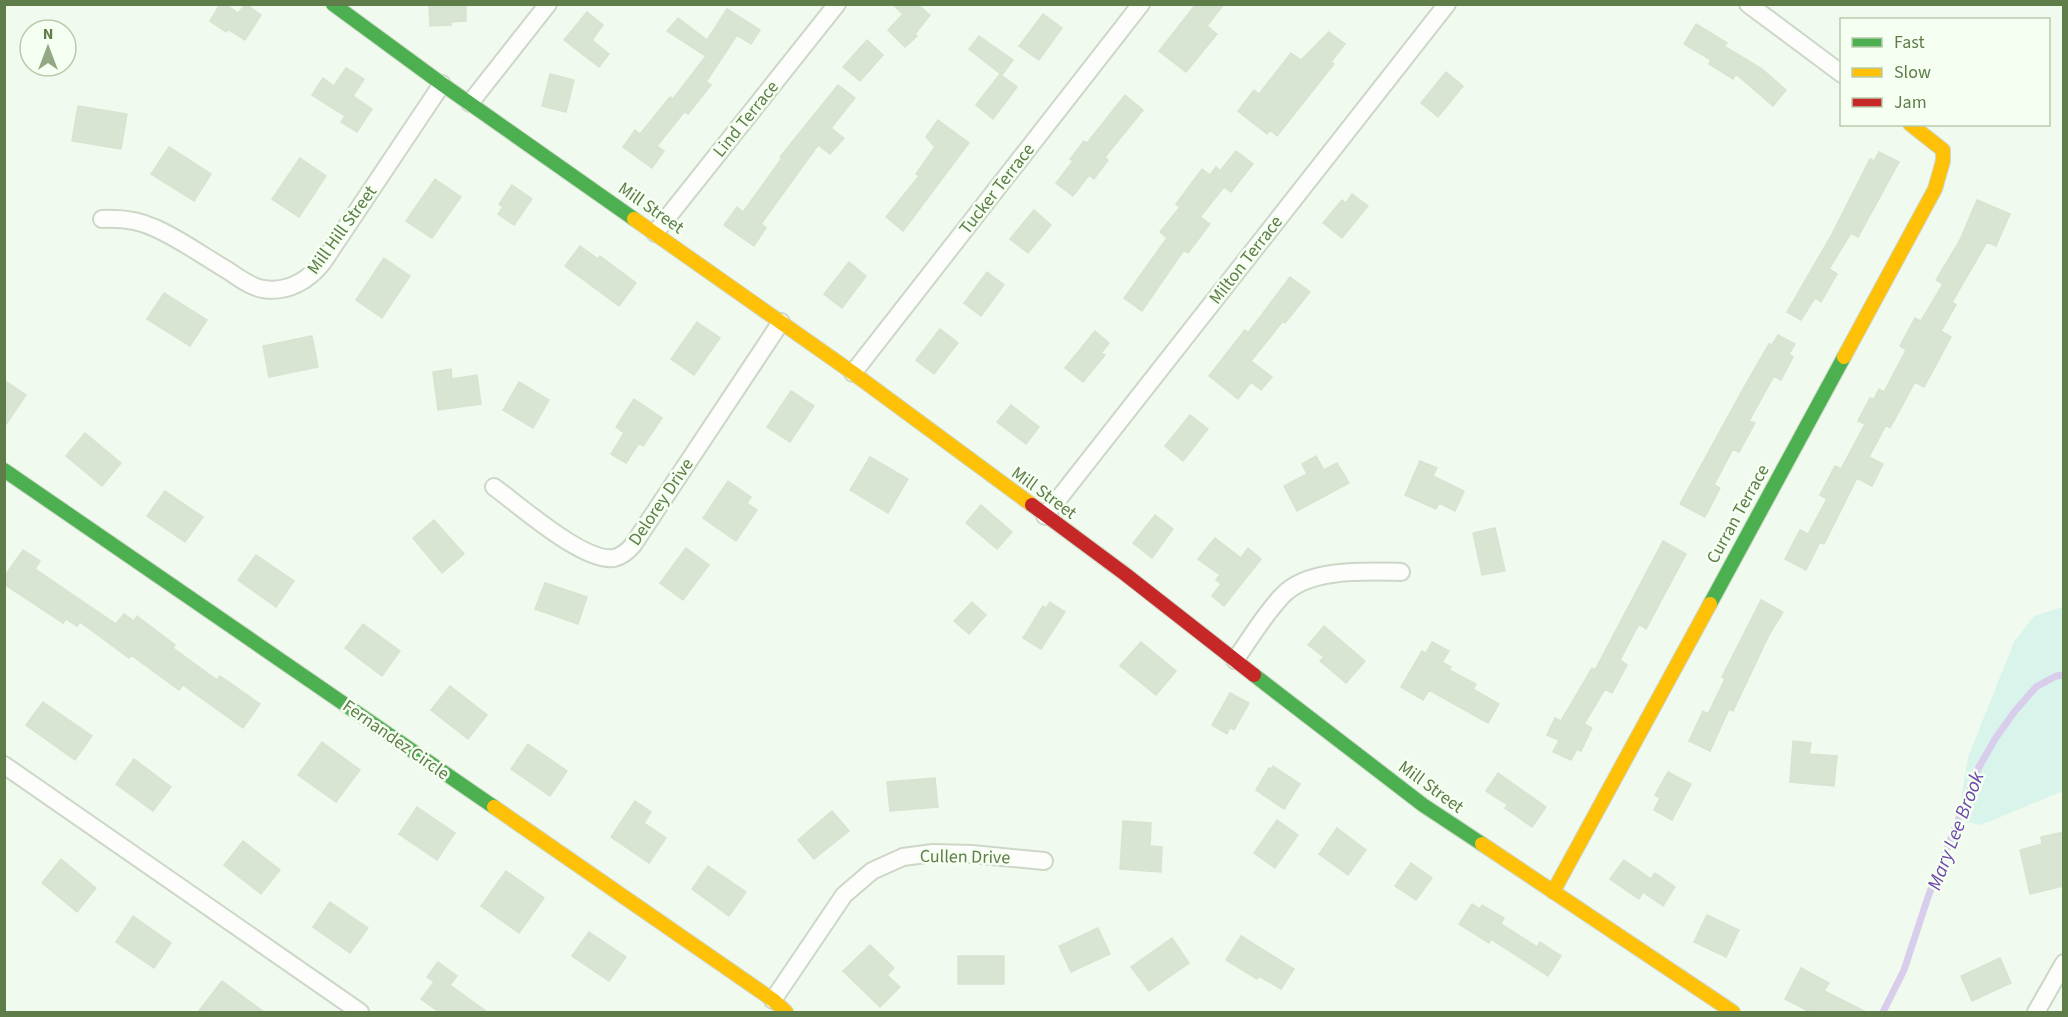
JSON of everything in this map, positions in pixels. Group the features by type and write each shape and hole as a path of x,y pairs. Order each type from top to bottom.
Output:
{"street":[{"name":"Mill Street","path":"333,4 442,84 853,373 1125,574 1345,747 1423,805 1733,1012"},
{"path":"470,103 548,4"},
{"name":"Lind Terrace","path":"655,232 837,4"},
{"name":"Tucker Terrace","path":"853,373 1141,4"},
{"name":"Milton Terrace","path":"1045,516 1448,4"},
{"path":"1748,4 1840,73"},
{"name":"Mill Hill Street","path":"102,219 135,221 157,229 242,280 262,289 282,289 292,286 309,278 323,262 442,84"},
{"name":"Curran Terrace","path":"1552,892 1935,189 1943,161 1943,150 1913,126"},
{"name":"Delorey Drive","path":"494,487 583,551 606,558 616,557 626,552 633,545 782,322"},
{"name":"Fernandez Circle","path":"4,470 773,1000 786,1012"},
{"path":"1235,660 1283,594 1298,584 1326,575 1356,571 1401,572"},
{"path":"4,765 360,1012"},
{"name":"Cullen Drive","path":"773,1000 844,895 872,871 903,857 933,853 972,854 1044,861"},
{"path":"2036,1012 2064,963"}],"shaded area":[{"path":"2063,607 2063,791 1981,825 1967,822 1961,801 1968,757 2014,642 2034,616"}],"building":[{"path":"220,4 225,4 238,13 246,4 261,15 245,40 228,29 226,32 210,21"},
{"path":"429,4 466,4 466,21 451,22 451,25 430,26"},
{"path":"892,4 917,4 930,15 915,34 917,36 905,47 888,30 903,14"},
{"path":"1196,4 1224,4 1207,26 1217,34 1186,72 1159,51"},
{"path":"727,9 760,30 751,44 737,35 706,82 711,85 688,114 685,111 657,146 664,151 652,168 623,147 635,130 640,134 670,97 673,99 706,56 667,31 678,18 707,40"},
{"path":"587,12 603,25 592,40 609,54 599,67 564,40"},
{"path":"1043,14 1062,28 1039,60 1019,46"},
{"path":"1696,24 1727,43 1724,46 1762,69 1786,90 1773,106 1736,74 1733,79 1709,64 1711,60 1684,44"},
{"path":"1329,32 1345,44 1331,62 1334,64 1277,136 1270,130 1267,134 1238,111 1254,90 1259,94 1291,53 1301,60"},
{"path":"979,36 1013,60 1002,75 969,49"},
{"path":"867,40 883,55 860,81 843,67"},
{"path":"346,68 364,79 353,96 372,109 357,132 341,122 345,116 312,95 323,78 334,86"},
{"path":"1446,72 1463,86 1438,117 1421,103"},
{"path":"550,74 574,80 566,112 542,106"},
{"path":"1000,74 1017,87 993,119 976,105"},
{"path":"838,85 855,98 831,128 844,138 830,154 818,145 761,224 766,228 754,246 724,225 737,207 743,212 782,158 780,157"},
{"path":"1125,95 1143,110 1105,157 1108,160 1094,179 1089,175 1073,196 1056,183 1073,161 1070,159 1084,141 1087,143"},
{"path":"78,106 127,114 121,149 72,141"},
{"path":"938,120 969,143 903,231 886,217 919,176 916,174 935,147 926,137"},
{"path":"169,147 211,174 194,201 151,174"},
{"path":"1236,151 1253,164 1231,192 1224,187 1200,217 1210,224 1188,253 1184,250 1142,311 1124,298 1167,238 1160,232 1180,207 1176,204 1202,169 1210,175 1216,167 1220,171"},
{"path":"1879,152 1899,162 1858,237 1851,233 1829,269 1837,274 1821,302 1815,298 1801,320 1787,312 1832,234 1870,159 1874,161"},
{"path":"300,158 326,176 299,217 272,199"},
{"path":"435,179 461,197 432,238 406,221"},
{"path":"512,185 532,199 514,225 498,214 503,207 499,204"},
{"path":"1352,194 1368,206 1342,238 1323,223 1342,200 1346,203"},
{"path":"1977,200 2010,214 1996,246 1987,242 1952,302 1956,305 1941,331 1951,337 1924,387 1915,382 1890,428 1886,425 1869,457 1883,464 1872,486 1857,478 1824,544 1820,542 1806,570 1785,559 1800,530 1808,534 1827,499 1820,495 1835,466 1841,469 1865,424 1858,421 1870,398 1874,399 1879,389 1884,392 1906,350 1900,346 1915,318 1921,321 1943,284 1936,280 1960,240"},
{"path":"1034,210 1051,225 1028,253 1010,239"},
{"path":"580,246 598,259 600,256 636,283 619,306 565,266"},
{"path":"384,258 410,276 382,318 356,300"},
{"path":"849,262 866,276 842,308 824,294"},
{"path":"987,272 1004,285 981,316 964,303"},
{"path":"1290,277 1310,292 1251,361 1272,377 1261,390 1251,382 1238,399 1209,376 1245,330 1248,333"},
{"path":"164,293 207,320 190,346 147,319"},
{"path":"697,322 720,338 694,375 671,359"},
{"path":"940,329 958,343 934,374 916,360"},
{"path":"1095,331 1109,343 1101,353 1105,355 1083,382 1065,368"},
{"path":"1778,335 1795,344 1789,354 1793,357 1781,380 1774,376 1749,421 1755,423 1739,452 1733,449 1714,485 1720,488 1705,517 1680,504 1769,344 1772,345"},
{"path":"312,336 318,367 269,377 263,346"},
{"path":"451,369 452,379 477,375 481,404 438,410 433,372"},
{"path":"4,380 26,395 4,427"},
{"path":"519,382 549,400 533,428 503,410"},
{"path":"791,391 814,406 790,442 767,427"},
{"path":"634,399 662,418 643,446 639,443 626,463 611,454 624,433 616,427"},
{"path":"1011,405 1039,427 1026,444 997,422"},
{"path":"1190,415 1208,429 1183,461 1165,446"},
{"path":"85,433 121,463 102,486 66,456"},
{"path":"1316,456 1324,470 1337,463 1349,483 1297,511 1284,486 1307,474 1302,464"},
{"path":"870,457 908,479 888,513 850,490"},
{"path":"1420,461 1437,468 1433,476 1464,491 1455,511 1439,503 1436,509 1405,495"},
{"path":"728,481 751,497 747,503 757,510 736,541 703,518"},
{"path":"165,491 203,517 185,542 147,516"},
{"path":"981,505 1012,532 997,549 966,523"},
{"path":"1155,515 1173,529 1152,558 1133,543"},
{"path":"434,520 464,554 442,573 413,538"},
{"path":"1495,528 1505,571 1482,575 1473,533"},
{"path":"1215,538 1241,558 1248,548 1261,559 1224,606 1212,596 1221,584 1216,580 1220,575 1198,559"},
{"path":"1663,541 1686,554 1646,629 1639,624 1620,660 1627,665 1612,693 1605,689 1584,724 1592,728 1581,751 1577,749 1571,760 1553,752 1559,740 1547,735 1555,718 1561,721 1592,668 1595,670"},
{"path":"686,548 709,565 683,600 660,583"},
{"path":"23,550 40,561 35,569 116,624 124,614 134,621 137,616 175,645 173,648 217,680 220,676 260,704 243,728 183,685 179,690 131,655 129,658 80,622 77,626 66,619 63,623 4,584 4,577"},
{"path":"256,555 294,581 276,607 238,580"},
{"path":"545,583 587,597 578,624 535,609"},
{"path":"1761,600 1783,612 1769,635 1733,711 1729,709 1710,751 1689,741 1703,711 1708,714 1725,679 1722,677"},
{"path":"972,602 986,615 969,634 954,621"},
{"path":"1050,602 1065,612 1041,649 1023,638 1043,606 1046,608"},
{"path":"363,624 400,651 382,676 345,648"},
{"path":"1324,626 1365,661 1346,683 1320,661 1324,657 1308,645"},
{"path":"1141,642 1176,671 1156,695 1120,666"},
{"path":"1432,642 1449,651 1442,662 1451,667 1449,670 1476,684 1473,689 1499,704 1488,723 1429,690 1423,700 1401,687 1422,651 1426,653"},
{"path":"450,686 487,715 468,739 431,710"},
{"path":"1230,693 1249,703 1234,730 1230,727 1227,734 1212,725"},
{"path":"43,702 92,736 75,760 26,725"},
{"path":"1793,741 1811,743 1809,754 1837,756 1834,786 1790,782"},
{"path":"322,742 360,770 336,802 298,775"},
{"path":"528,744 567,771 550,796 511,769"},
{"path":"134,759 171,787 153,811 116,784"},
{"path":"1273,766 1300,784 1284,809 1256,790 1269,768"},
{"path":"1668,772 1691,784 1672,820 1654,810 1660,798 1655,795"},
{"path":"1498,773 1546,807 1532,827 1505,808 1508,805 1486,791"},
{"path":"935,778 938,807 890,811 887,782"},
{"path":"635,801 651,812 644,823 666,838 649,863 611,837"},
{"path":"417,807 455,833 437,860 399,834"},
{"path":"832,811 849,831 814,859 798,840"},
{"path":"1277,820 1298,835 1275,868 1254,853"},
{"path":"1123,821 1151,823 1150,846 1162,847 1161,872 1120,869"},
{"path":"1337,828 1366,850 1348,875 1319,854"},
{"path":"2064,832 2064,886 2030,894 2020,850 2042,844 2041,837"},
{"path":"243,841 280,870 261,894 224,865"},
{"path":"61,859 96,888 77,912 42,883"},
{"path":"1624,860 1651,879 1655,873 1675,887 1663,906 1643,892 1639,899 1610,879"},
{"path":"1411,863 1432,878 1416,900 1395,886"},
{"path":"708,866 746,892 729,916 692,889"},
{"path":"506,871 544,898 519,933 481,906"},
{"path":"330,902 368,928 350,953 313,927"},
{"path":"1472,904 1480,909 1482,905 1504,918 1501,924 1537,947 1540,942 1561,956 1548,976 1491,939 1489,943 1459,924"},
{"path":"1707,915 1739,930 1726,957 1694,942"},
{"path":"133,916 171,943 154,968 116,942"},
{"path":"1098,928 1110,954 1071,972 1059,946"},
{"path":"589,932 626,957 609,981 572,956"},
{"path":"1241,936 1294,969 1281,989 1259,976 1257,979 1226,960"},
{"path":"1172,938 1189,963 1149,991 1131,967"},
{"path":"870,945 894,968 887,975 900,987 880,1007 843,971"},
{"path":"958,956 1004,956 1004,984 958,984"},
{"path":"2000,958 2011,983 1972,1001 1961,976"},
{"path":"438,962 457,976 450,985 487,1012 439,1012 421,999 434,982 427,977"},
{"path":"1801,968 1829,983 1824,991 1866,1012 1810,1012 1785,999"},
{"path":"222,981 264,1012 198,1012"}],"waterway":[{"name":"Mary Lee Brook","path":"1883,1012 1904,970 1928,897 1979,767 1995,739 2036,687 2056,676 2064,675"}],"traffic: fast":[{"path":"333,4 634,219"},
{"path":"1710,604 1844,357"},
{"path":"4,470 494,807"},
{"path":"1254,675 1423,805 1482,844"}],"traffic: slow":[{"path":"1844,357 1935,189 1943,161 1943,150 1913,126"},
{"path":"634,219 853,373 1032,505"},
{"path":"1553,892 1710,604"},
{"path":"494,807 773,1000 786,1012"},
{"path":"1482,844 1733,1012"}],"traffic: jam":[{"path":"1032,505 1254,675"}]}
